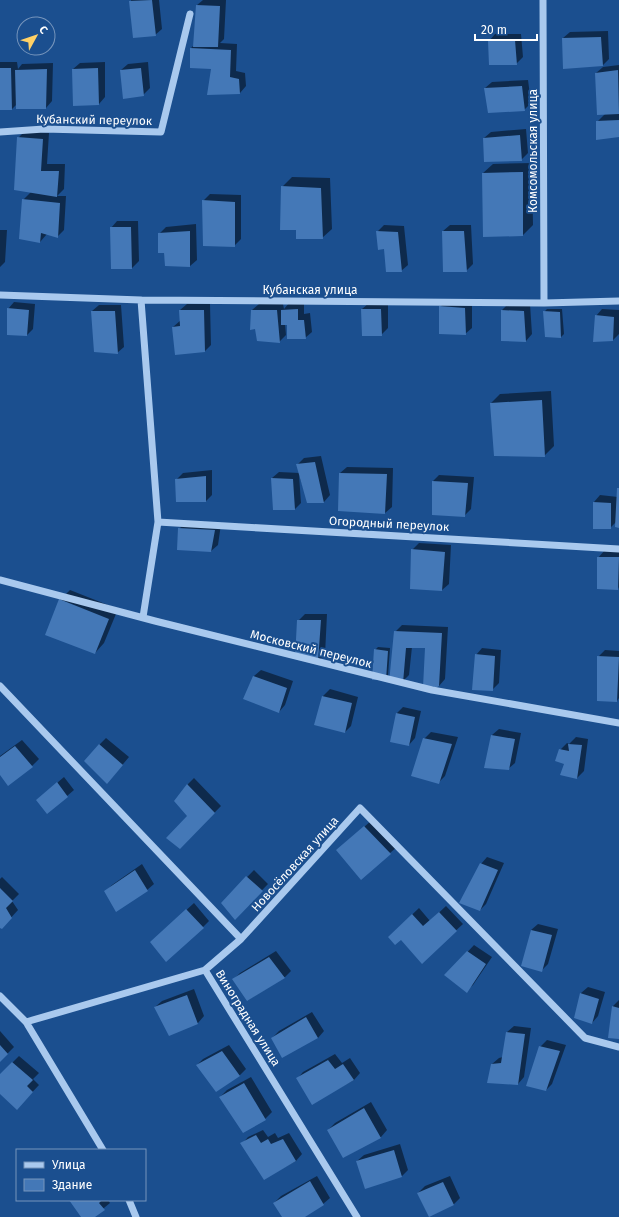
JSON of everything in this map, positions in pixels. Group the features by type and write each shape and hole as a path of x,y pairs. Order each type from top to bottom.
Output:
{"street":[{"name":"Комсомольская улица","path":"543,0 544,303"},
{"name":"Кубанский переулок","path":"0,132 44,129 161,132 190,14"},
{"name":"Кубанская улица","path":"0,295 141,300 544,303 619,301"},
{"path":"141,300 158,522 143,617"},
{"name":"Огородный переулок","path":"158,522 619,549"},
{"name":"Московский переулок","path":"0,580 432,690 619,723"},
{"path":"0,686 241,940 205,970"},
{"name":"Новосёловская улица","path":"241,940 360,808 586,1038 619,1047"},
{"name":"Виноградная улица","path":"26,1022 205,970 357,1217"},
{"path":"0,996 26,1022 103,1149"},
{"path":"128,1201 136,1217"}],"building":[{"path":"152,0 156,36 133,38 129,1"},
{"path":"196,5 220,6 218,47 193,47"},
{"path":"601,37 603,66 563,69 562,38"},
{"path":"515,40 517,65 489,65 488,41"},
{"path":"190,48 231,50 230,77 239,79 240,94 207,95 211,69 190,68"},
{"path":"0,68 11,68 12,110 0,110"},
{"path":"98,68 99,105 73,106 72,69"},
{"path":"141,68 144,96 123,99 120,70"},
{"path":"47,69 46,109 16,109 15,70"},
{"path":"618,70 619,114 597,115 595,73"},
{"path":"522,86 525,111 488,113 484,88"},
{"path":"619,120 619,137 596,140 596,121"},
{"path":"520,135 522,161 484,162 483,138"},
{"path":"17,137 43,139 41,171 59,171 57,197 14,190"},
{"path":"523,172 523,236 483,237 482,173"},
{"path":"281,186 321,188 323,239 296,239 296,230 280,230"},
{"path":"22,199 60,203 58,238 41,233 40,243 19,239"},
{"path":"202,200 235,202 235,247 203,246"},
{"path":"110,227 131,227 132,269 111,269"},
{"path":"190,231 190,267 165,266 164,253 158,253 158,233"},
{"path":"376,231 398,232 402,272 386,272 384,249 378,250"},
{"path":"442,231 464,231 467,272 443,272"},
{"path":"439,306 465,308 466,335 439,334"},
{"path":"7,308 29,310 27,336 7,335"},
{"path":"298,309 298,320 304,320 306,339 287,339 287,325 281,325 281,310"},
{"path":"361,309 381,309 382,336 362,336"},
{"path":"179,310 204,310 205,352 175,355 172,327 180,326"},
{"path":"251,310 277,310 280,343 257,341 255,329 250,330"},
{"path":"501,310 524,311 526,342 501,341"},
{"path":"91,311 115,311 118,354 94,352"},
{"path":"543,311 560,312 561,338 545,337"},
{"path":"595,315 614,317 613,341 593,342"},
{"path":"542,400 545,457 494,456 490,403"},
{"path":"315,462 324,503 307,503 296,464"},
{"path":"339,473 387,474 385,514 338,511"},
{"path":"206,476 206,502 176,502 175,479"},
{"path":"271,478 293,479 295,510 273,510"},
{"path":"432,481 468,483 465,517 432,515"},
{"path":"617,488 619,488 619,528 615,527"},
{"path":"593,502 611,503 611,529 593,529"},
{"path":"178,528 215,530 211,552 177,550"},
{"path":"411,549 445,552 442,591 410,589"},
{"path":"597,557 619,557 618,590 597,589"},
{"path":"59,599 109,619 95,654 45,635"},
{"path":"297,620 321,620 318,662 295,659"},
{"path":"394,631 442,633 439,686 432,690 423,687 425,648 406,648 403,683 389,683"},
{"path":"374,649 388,651 386,680 372,680"},
{"path":"475,654 495,656 493,691 472,690"},
{"path":"597,656 619,657 617,702 597,701"},
{"path":"253,676 287,688 279,713 243,699"},
{"path":"322,696 352,703 345,733 314,725"},
{"path":"396,713 415,717 409,746 390,742"},
{"path":"491,735 515,739 509,770 484,768"},
{"path":"423,738 452,744 439,784 411,776"},
{"path":"99,744 123,765 107,784 84,761"},
{"path":"568,744 582,745 577,779 560,775 564,764 555,761 559,749 569,751"},
{"path":"15,746 33,767 8,786 0,775 0,757"},
{"path":"57,782 68,797 47,814 36,800"},
{"path":"187,784 215,813 180,849 166,838 187,816 174,801"},
{"path":"364,826 391,854 361,880 336,850"},
{"path":"480,863 498,870 480,911 459,903"},
{"path":"135,870 148,891 116,912 104,891"},
{"path":"246,876 263,891 235,920 221,903"},
{"path":"0,888 13,901 6,908 12,918 2,929 0,928"},
{"path":"186,909 204,928 166,962 150,942"},
{"path":"439,912 457,931 422,964 401,940 395,945 388,937 412,914 423,926"},
{"path":"531,930 552,935 542,972 521,966"},
{"path":"467,951 486,964 467,993 444,975"},
{"path":"269,957 285,978 247,1001 232,979"},
{"path":"580,993 599,999 592,1024 574,1018"},
{"path":"187,995 198,1024 169,1036 154,1007"},
{"path":"612,1006 619,1008 619,1039 608,1038"},
{"path":"306,1017 318,1038 282,1058 271,1038"},
{"path":"506,1032 525,1034 518,1085 487,1083 491,1064 501,1063"},
{"path":"0,1045 8,1054 0,1062"},
{"path":"539,1046 560,1051 546,1091 526,1086"},
{"path":"222,1051 240,1076 216,1092 196,1065"},
{"path":"328,1060 335,1069 343,1064 354,1080 312,1105 296,1078"},
{"path":"12,1062 33,1080 27,1086 33,1092 17,1110 0,1094 0,1074"},
{"path":"244,1083 266,1120 243,1133 219,1097"},
{"path":"364,1108 381,1138 343,1158 327,1130"},
{"path":"256,1135 261,1143 268,1139 271,1144 283,1139 296,1161 264,1180 240,1143"},
{"path":"394,1150 402,1177 365,1189 356,1161"},
{"path":"310,1181 324,1205 305,1217 282,1217 273,1203"},
{"path":"443,1182 454,1205 429,1217 417,1193"},
{"path":"70,1201 101,1201 99,1203 105,1210 95,1217 81,1217"}]}
